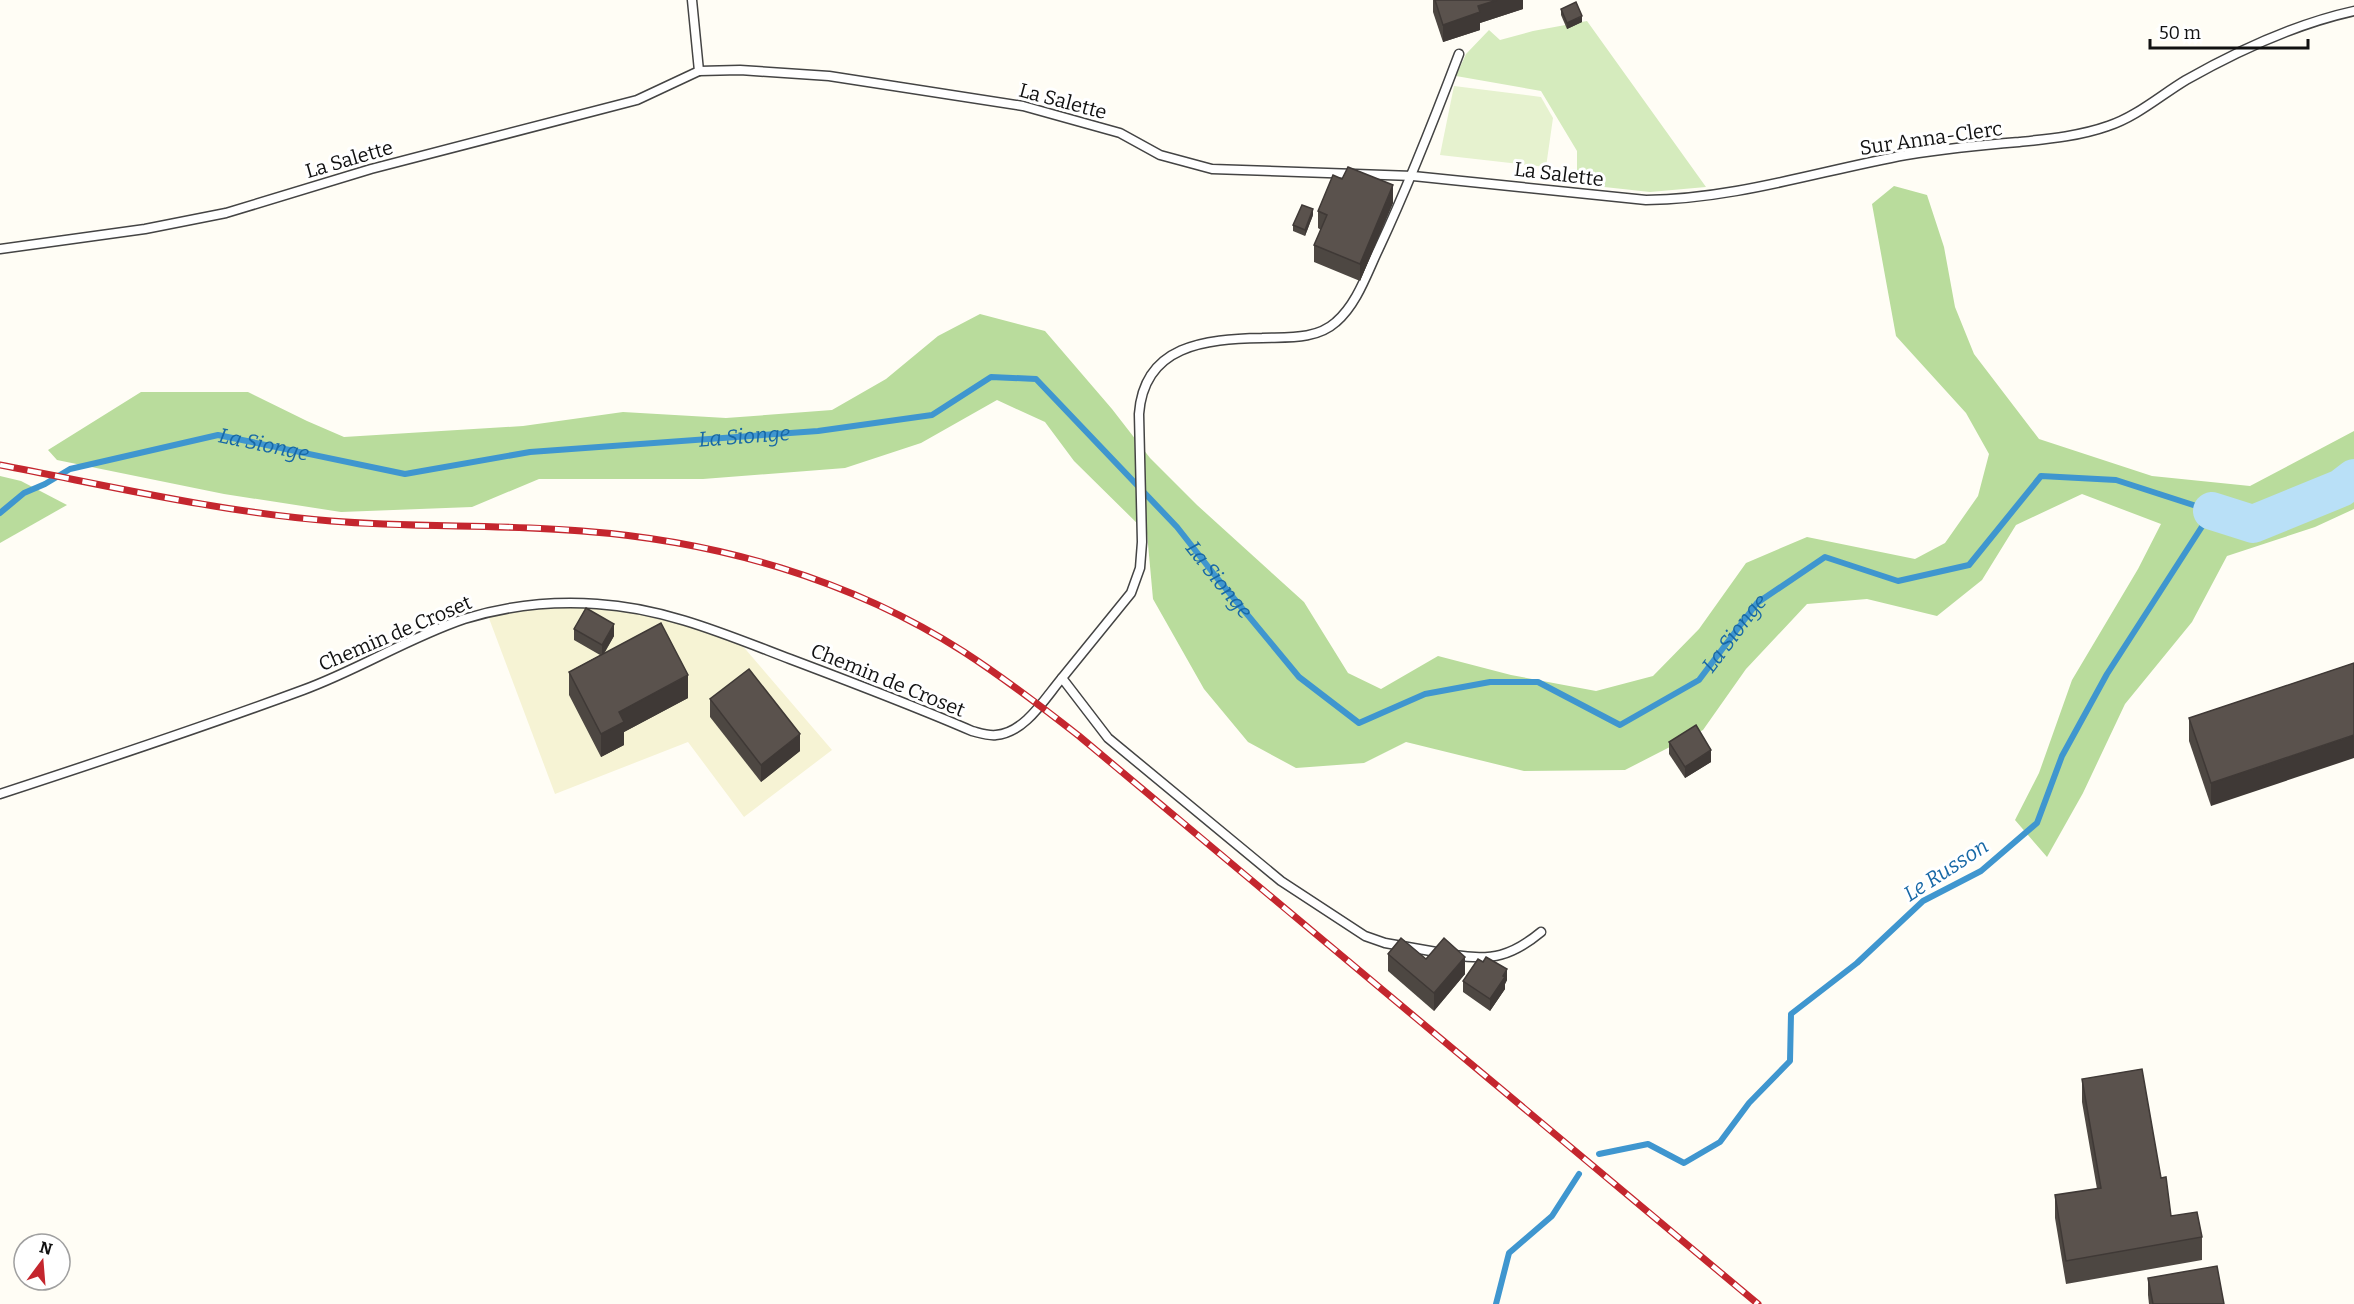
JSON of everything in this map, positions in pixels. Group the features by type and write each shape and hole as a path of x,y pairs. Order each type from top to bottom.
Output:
{"lane":[{"path":"692,0 699,71"},
{"name":"Sur Anna-Clerc","path":"1701,198 1906,155 2064,137 2110,126 2216,64 2253,46 2314,22 2354,11"},
{"path":"1413,176 1459,54"},
{"name":"La Salette","path":"0,249 145,229 226,213 371,169 638,100 699,71 740,70 829,76 1023,106 1120,133 1160,155 1212,169 1413,176 1646,200 1701,198"},
{"name":"Chemin de Croset","path":"0,794 181,734 305,689 342,675 463,620 521,607 595,604 627,607 676,617 735,637 972,731 992,736 1011,732 1023,723 1062,678 1131,593 1140,568 1142,513 1139,414 1141,395 1149,376 1161,361 1177,352 1210,343 1312,334 1328,328 1342,316 1361,286 1413,176"},
{"path":"1062,678 1099,728 1123,752 1281,881 1365,936 1385,944 1484,958 1511,952 1541,932"}],"shaded area":[{"path":"521,607 627,607 735,637 832,750 744,817 688,742 555,794 487,613"}],"green space":[{"path":"1587,21 1706,187 1650,192 1577,184 1577,151 1541,91 1456,76 1466,54 1489,30 1500,40"},
{"path":"1454,86 1541,97 1553,118 1546,167 1440,155"},
{"path":"1894,186 1927,195 1944,247 1955,307 1974,354 2039,439 2152,476 2250,486 2354,431 2354,509 2315,527 2227,556 2192,622 2125,704 2083,793 2047,857 2015,820 2039,773 2072,680 2138,569 2161,524 2082,494 2016,525 1982,580 1937,616 1867,599 1807,604 1746,669 1703,730 1625,770 1524,771 1406,742 1364,763 1296,768 1248,742 1204,689 1153,599 1147,533 1074,461 1045,422 997,400 921,443 845,468 703,479 539,479 472,507 341,512 224,494 57,460 48,450 141,392 248,392 344,437 523,426 623,412 726,418 832,410 886,379 938,336 980,314 1045,331 1112,409 1150,458 1197,505 1304,602 1348,673 1381,689 1438,656 1511,675 1596,691 1653,676 1699,629 1746,563 1807,537 1915,559 1945,543 1978,496 1989,454 1966,413 1896,336 1872,204"},
{"path":"0,476 21,481 67,505 0,543"}],"building":[{"path":"1435,0 1497,0 1478,6 1480,12 1443,25"},
{"path":"1576,2 1582,16 1567,23 1561,9"},
{"path":"1348,167 1393,185 1360,264 1314,245 1327,215 1318,211 1333,175 1342,179"},
{"path":"1302,205 1313,209 1305,230 1293,225"},
{"path":"586,608 614,624 602,645 574,629"},
{"path":"661,623 688,675 619,712 624,722 601,734 569,672"},
{"path":"2354,663 2354,735 2211,783 2189,718"},
{"path":"749,669 800,734 761,765 710,699"},
{"path":"1696,725 1711,750 1685,767 1669,742"},
{"path":"1401,938 1426,959 1444,938 1465,957 1434,993 1388,954"},
{"path":"1486,957 1507,969 1503,976 1505,977 1490,999 1463,981 1478,959 1483,962"},
{"path":"2142,1069 2161,1178 2166,1177 2171,1216 2197,1212 2202,1237 2066,1261 2055,1195 2101,1188 2082,1079"},
{"path":"2217,1266 2224,1304 2153,1304 2148,1278"}],"waterway":[{"name":"La Sionge","path":"0,513 24,493 70,469 218,435 405,474 530,452 818,431 932,415 991,377 1036,379 1177,527 1299,677 1359,723 1425,694 1490,682 1538,682 1620,725 1699,680 1757,603 1825,557 1898,581 1969,565 2041,476 2116,480 2212,511 2107,674 2062,756 2037,823 1981,871 1923,901 1857,963 1791,1014 1790,1061 1749,1103 1720,1142 1684,1163 1648,1144 1599,1154"},
{"name":"La Sionge","path":"2212,511 2253,524 2341,488 2354,478"},
{"name":"Le Russon","path":"1496,1304 1509,1253 1552,1216 1579,1174"}],"railway":[{"path":"0,465 165,498 289,517 362,523 582,531 683,544 732,554 781,568 829,584 875,604 920,626 964,652 1079,736 1758,1304"}]}
